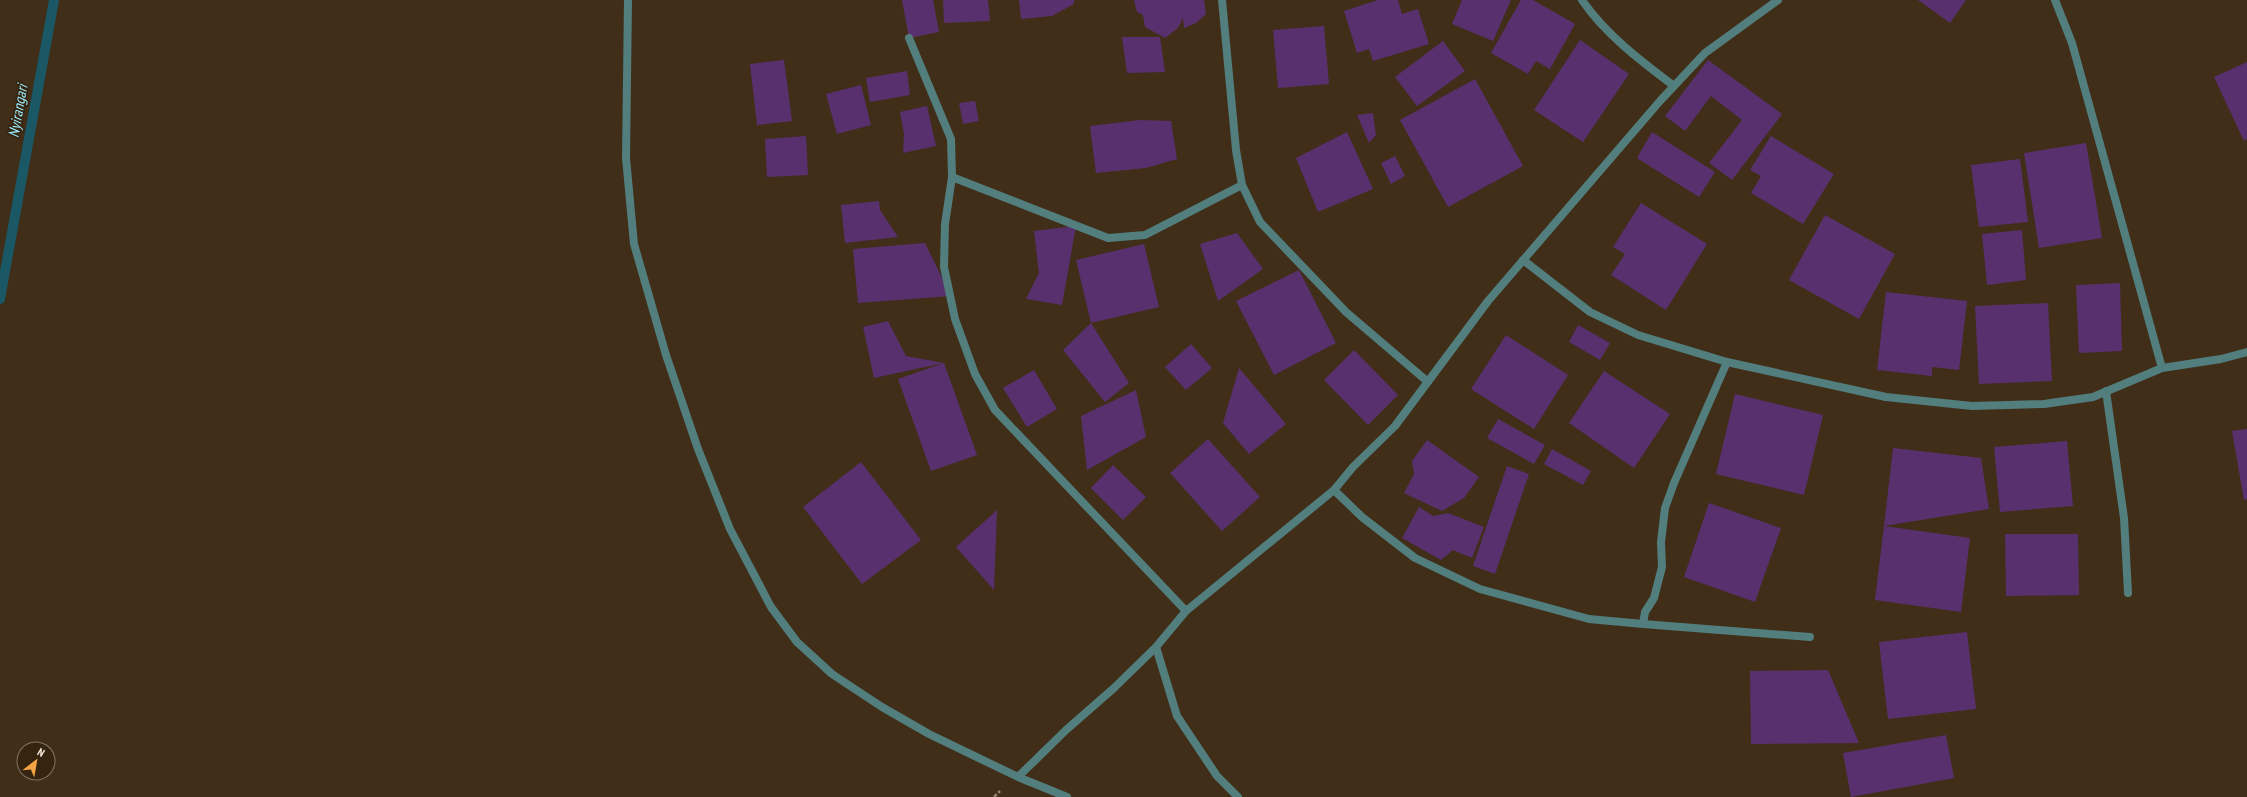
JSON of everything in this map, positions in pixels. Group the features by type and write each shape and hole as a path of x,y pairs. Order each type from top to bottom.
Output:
{"street":[{"path":"628,0 626,158 634,244 666,355 698,449 730,530 771,607 798,642 832,674 882,707 928,734 1018,777 1067,797"},
{"path":"1222,0 1236,150 1242,185 1260,222 1346,312 1428,382"},
{"path":"1582,0 1591,13 1641,61 1674,86"},
{"path":"1018,777 1066,730 1114,688 1156,647 1186,611 1334,490 1353,467 1395,426 1488,301 1599,170 1674,86 1705,53 1778,0"},
{"path":"2055,0 2072,42 2162,368"},
{"path":"909,38 951,139 952,177 945,224 944,266 955,319 975,374 995,410 1186,611"},
{"path":"952,177 1108,238 1145,236 1242,185"},
{"path":"1523,260 1590,312 1638,335 1727,362 1886,397 1972,406 2044,404 2093,397 2162,368 2221,359 2247,352"},
{"path":"1643,624 1645,612 1654,598 1662,567 1661,542 1665,508 1674,483 1727,362"},
{"path":"2106,391 2124,518 2128,593"},
{"path":"1334,490 1362,517 1416,558 1480,589 1589,619 1810,637"},
{"path":"1156,647 1177,716 1217,776 1238,797"}],"building":[{"path":"902,0 933,0 939,32 909,38"},
{"path":"943,0 988,0 990,21 944,23"},
{"path":"1019,0 1074,0 1074,4 1052,16 1021,19"},
{"path":"1134,0 1204,0 1206,14 1196,23 1184,28 1183,18 1178,28 1165,38 1145,27 1143,15 1137,12"},
{"path":"1378,0 1398,0 1402,14 1418,9 1429,44 1373,61 1369,49 1357,53 1344,11"},
{"path":"1462,0 1511,0 1493,41 1452,24"},
{"path":"1521,0 1533,0 1575,24 1550,69 1536,61 1528,74 1491,53"},
{"path":"1918,0 1966,0 1950,23"},
{"path":"1324,26 1329,84 1278,88 1273,30"},
{"path":"1122,37 1160,37 1165,72 1127,73"},
{"path":"1580,40 1629,74 1583,142 1534,110"},
{"path":"1443,41 1465,71 1417,106 1395,77"},
{"path":"784,60 792,121 757,125 750,64"},
{"path":"1708,60 1782,114 1732,180 1709,163 1742,120 1711,96 1685,131 1665,116"},
{"path":"2247,62 2247,139 2244,141 2214,77"},
{"path":"907,71 910,95 870,102 866,78"},
{"path":"1475,79 1523,166 1448,207 1400,120"},
{"path":"861,85 871,125 837,134 826,94"},
{"path":"975,101 979,121 963,124 959,103"},
{"path":"927,106 936,146 903,153 904,134 900,112"},
{"path":"1373,113 1376,135 1369,143 1357,115"},
{"path":"1140,120 1171,121 1177,159 1146,168 1096,173 1090,126"},
{"path":"1347,132 1373,189 1318,212 1296,158"},
{"path":"1652,132 1715,172 1699,197 1637,158"},
{"path":"806,136 808,175 767,177 765,139"},
{"path":"1771,136 1834,174 1803,224 1751,193 1761,176 1750,170"},
{"path":"2086,143 2102,238 2039,248 2024,153"},
{"path":"1395,156 1405,176 1391,184 1381,163"},
{"path":"2020,159 2028,222 1979,227 1971,165"},
{"path":"879,201 880,210 898,237 845,243 841,205"},
{"path":"1641,203 1707,244 1666,310 1611,275 1625,254 1613,247"},
{"path":"1825,215 1895,254 1859,319 1789,280"},
{"path":"1076,226 1062,305 1026,299 1039,273 1034,231"},
{"path":"2022,230 2026,280 1987,285 1982,234"},
{"path":"1237,233 1263,269 1218,301 1200,244"},
{"path":"925,243 951,296 858,303 853,249"},
{"path":"1144,244 1159,307 1091,323 1076,260"},
{"path":"1299,270 1336,343 1274,375 1236,301"},
{"path":"2120,283 2122,351 2079,353 2076,285"},
{"path":"1886,292 1967,301 1959,370 1932,367 1932,376 1877,370"},
{"path":"2048,303 2052,381 1979,384 1975,306"},
{"path":"888,321 906,356 944,363 874,378 863,327"},
{"path":"1091,323 1129,383 1105,402 1063,350"},
{"path":"1578,325 1610,343 1600,360 1569,342"},
{"path":"1506,335 1568,375 1534,429 1471,389"},
{"path":"1191,344 1212,368 1186,390 1165,367"},
{"path":"1354,350 1398,395 1368,425 1324,380"},
{"path":"944,363 977,455 931,471 898,379"},
{"path":"1239,368 1286,424 1249,454 1223,423"},
{"path":"1034,370 1057,409 1027,427 1003,388"},
{"path":"1604,371 1670,414 1634,468 1569,423"},
{"path":"1136,390 1146,437 1087,470 1081,416"},
{"path":"1735,394 1823,415 1804,495 1716,474"},
{"path":"1498,419 1545,445 1534,464 1487,438"},
{"path":"2247,429 2247,499 2244,500 2232,431"},
{"path":"1208,439 1260,497 1222,531 1170,473"},
{"path":"1427,440 1479,477 1464,498 1442,511 1404,493 1414,474 1412,461"},
{"path":"2067,441 2073,506 2000,512 1994,447"},
{"path":"1893,448 1981,458 1989,509 1884,526"},
{"path":"1552,449 1591,471 1583,485 1544,464"},
{"path":"861,462 921,540 862,584 803,507"},
{"path":"1113,465 1146,497 1123,520 1091,488"},
{"path":"1507,466 1529,474 1495,574 1473,566"},
{"path":"1709,503 1781,528 1755,602 1684,577"},
{"path":"1419,507 1433,516 1448,513 1484,527 1472,558 1453,550 1441,560 1402,538"},
{"path":"997,510 994,590 956,547"},
{"path":"1884,526 1970,538 1961,612 1875,600"},
{"path":"2005,534 2078,534 2079,595 2006,596"},
{"path":"1967,632 1976,709 1888,719 1879,642"},
{"path":"1828,670 1859,743 1751,744 1750,671"},
{"path":"1946,735 1954,778 1851,797 1843,753"}],"waterway":[{"name":"Nyirangari","path":"0,299 54,0"}]}
